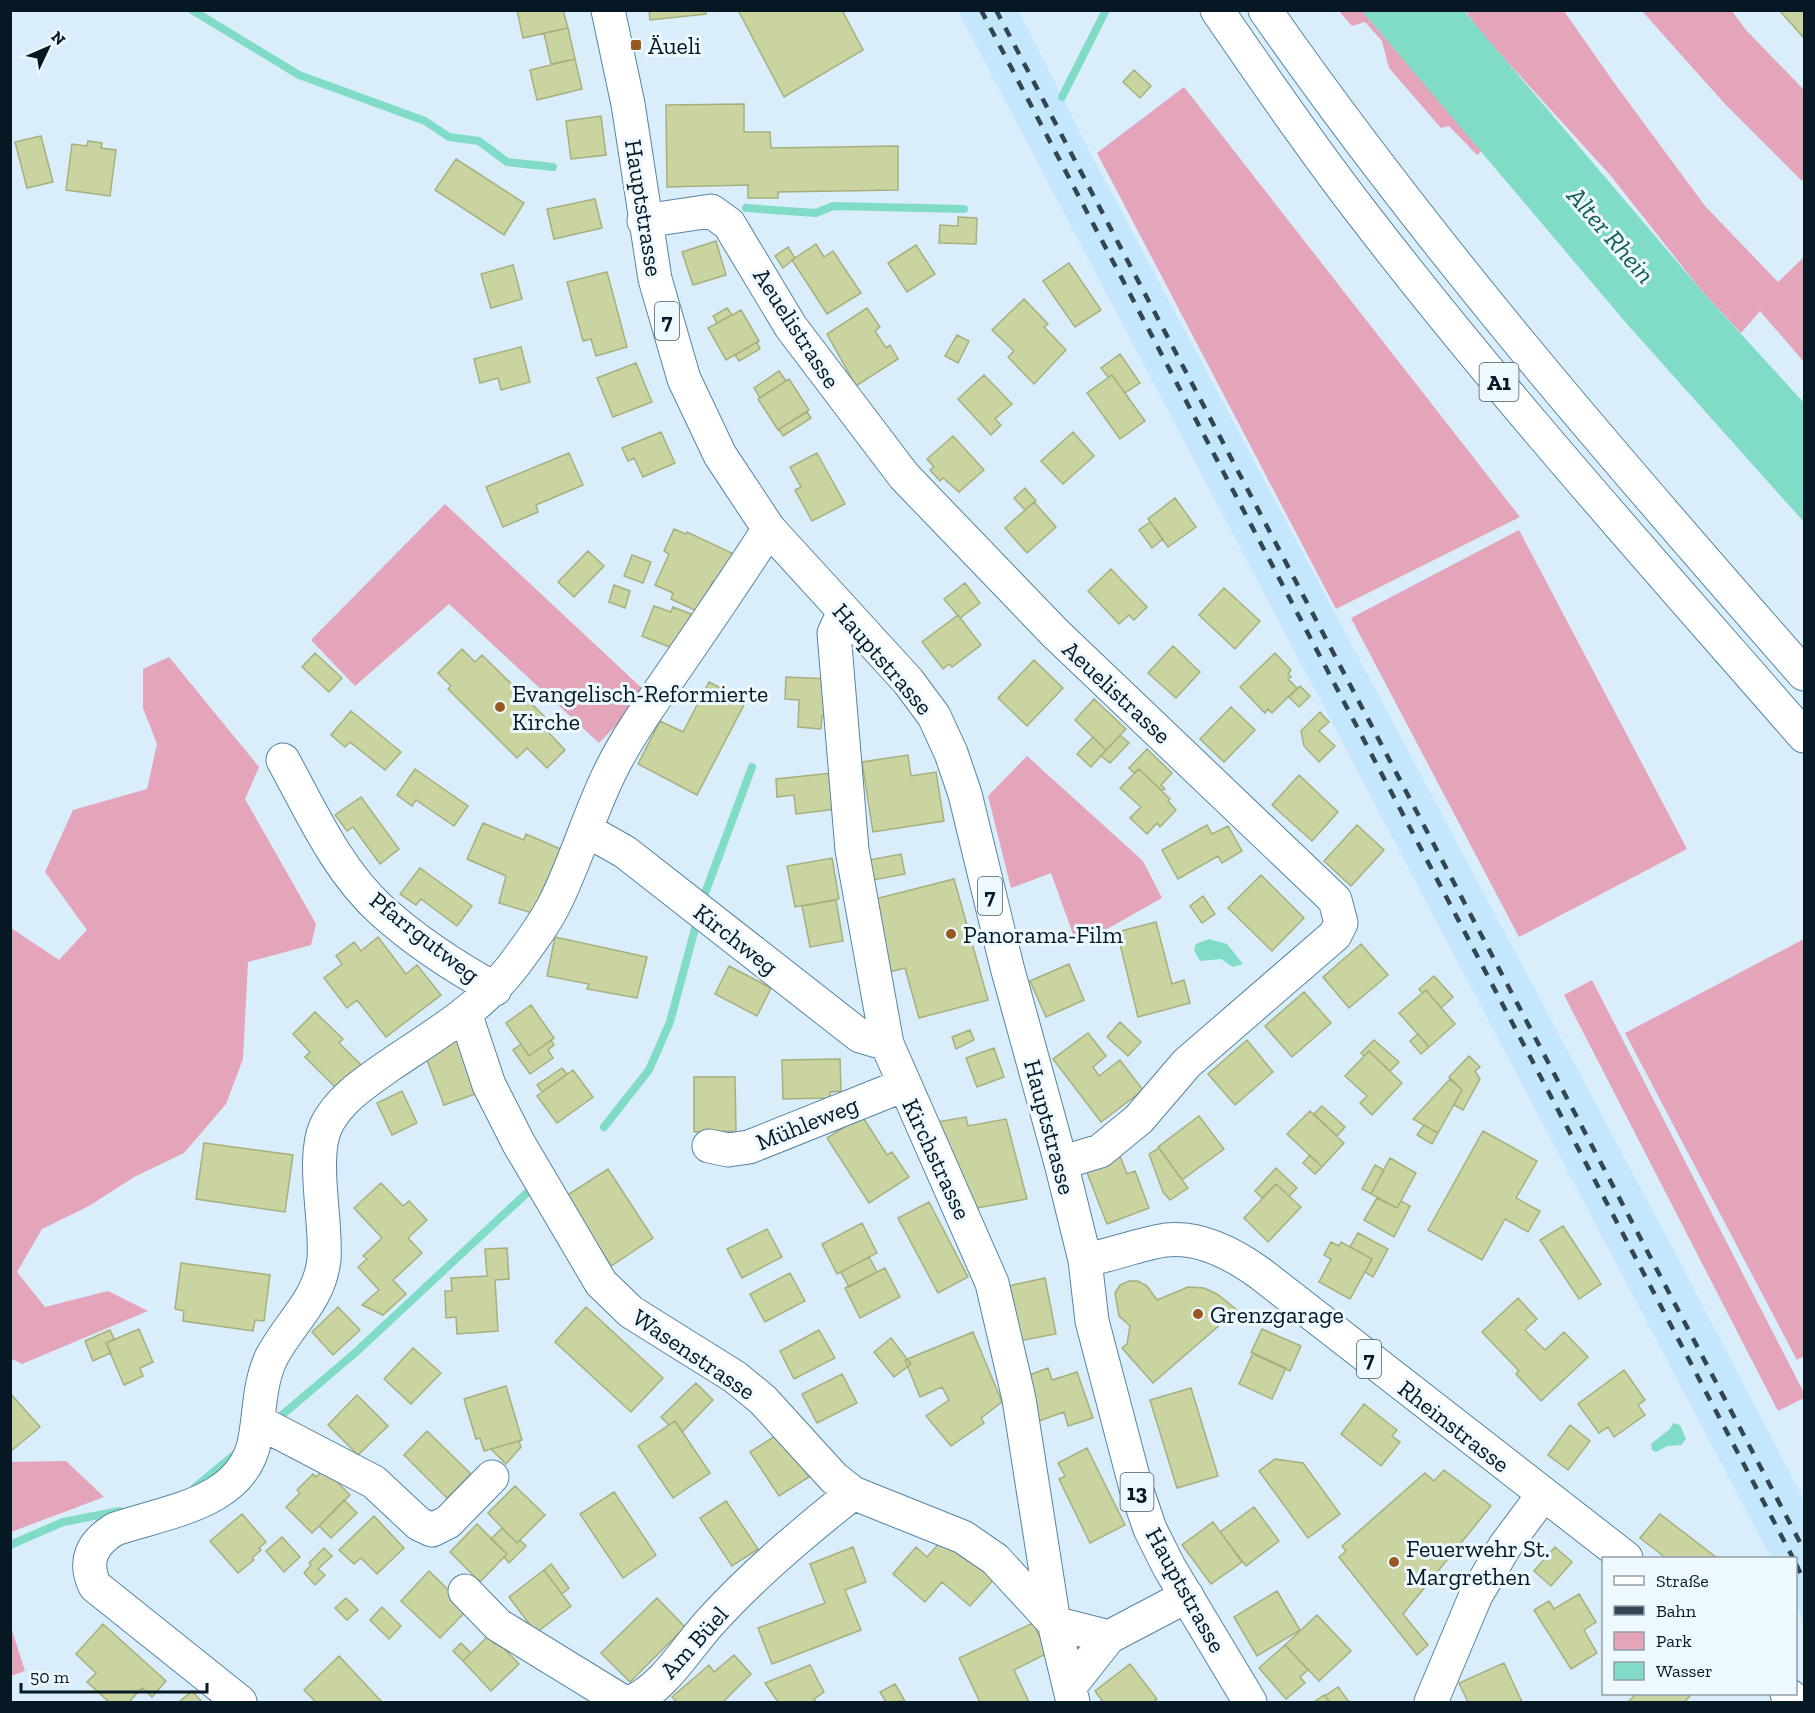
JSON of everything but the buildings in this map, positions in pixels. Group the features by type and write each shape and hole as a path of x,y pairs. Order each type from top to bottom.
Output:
{"main road":[{"name":"Hauptstrasse","path":"608,10 628,104 644,220 655,279 684,379 720,455 769,529 908,681 934,716 951,753 965,794 1005,961 1061,1163 1084,1260 1092,1321 1136,1488 1150,1529 1250,1702"},
{"name":"A1","path":"1217,10 1362,213 1442,313 1522,410 1804,736"},
{"name":"A1","path":"1265,10 1346,125 1503,324 1643,490 1804,674"},
{"name":"Aeuelistrasse","path":"644,220 711,211 729,224 790,327 911,484 1055,633 1335,900 1341,923 1335,935 1187,1063 1132,1125 1100,1151 1061,1163"},
{"path":"240,1702 104,1595 95,1586 88,1567 90,1556 95,1546 115,1529 210,1497 239,1478 263,1433 260,1394 272,1356 306,1309 322,1274 324,1251 321,1165 326,1126 347,1099 364,1083 465,1013 495,989 539,930 555,903 611,769 636,725 769,529"},
{"name":"Kirchstrasse","path":"844,612 834,633 852,850 887,1044 992,1283 1019,1399 1054,1623 1072,1694"},
{"name":"Pfarrgutweg","path":"283,760 324,836 350,873 380,909 457,968 495,989"},
{"name":"Kirchweg","path":"586,830 625,852 860,1036 887,1044"},
{"name":"Wasenstrasse","path":"465,1013 489,1085 502,1113 601,1283 631,1312 735,1377 762,1400 827,1471 853,1493 963,1537 995,1559 1054,1623"},
{"name":"Mühleweg","path":"709,1146 728,1150 749,1147 904,1085"},
{"name":"Rheinstrasse","path":"1084,1260 1168,1240 1205,1245 1229,1253 1262,1274 1625,1557"},
{"path":"263,1433 374,1482 419,1524 432,1530 448,1522 492,1477"},
{"name":"Am Büel","path":"465,1591 498,1625 620,1700 631,1701 651,1689 712,1620 774,1558 853,1493"},
{"path":"1431,1702 1476,1595 1505,1546 1544,1495"},
{"path":"1072,1694 1109,1637 1187,1596"},
{"path":"1054,1623 1109,1637"}],"shaded area":[{"path":"958,11 1019,11 1092,156 1682,1266 1804,1500 1804,1623 1797,1608 1797,1557 1770,1557"}],"green space":[{"path":"1339,11 1362,11 1482,151 1477,155 1449,126 1441,128 1389,68 1382,41 1365,22 1352,26"},
{"path":"1465,11 1564,11 1705,206 1778,282 1804,257 1804,362 1760,311 1741,333 1701,290 1611,176 1483,35"},
{"path":"1642,11 1732,11 1746,30 1804,90 1804,178 1802,181 1725,104"},
{"path":"1184,87 1520,517 1336,609 1097,153"},
{"path":"445,504 647,693 599,743 449,604 355,686 311,640"},
{"path":"1519,530 1687,849 1519,937 1351,618"},
{"path":"169,657 259,767 245,799 316,924 311,945 248,962 243,1059 226,1104 184,1153 134,1177 89,1206 42,1229 17,1272 45,1307 108,1291 148,1311 22,1364 10,1358 11,928 59,960 87,930 45,872 73,810 147,789 157,744 143,708 143,669"},
{"path":"1027,756 1143,861 1162,898 1089,939 1073,934 1051,873 1011,888 988,796"},
{"path":"1804,939 1804,1356 1797,1360 1625,1033"},
{"path":"1592,980 1804,1393 1804,1398 1778,1411 1564,995"},
{"path":"66,1461 104,1497 11,1532 11,1462"},
{"path":"10,1624 25,1671 11,1676 10,1676"}],"water":[{"name":"Alter Rhein","path":"1362,11 1464,11 1701,290 1804,403 1804,522 1627,324"},
{"path":"1209,939 1227,944 1243,964 1233,967 1221,959 1200,961 1194,950 1196,944"},
{"path":"1673,1423 1680,1425 1686,1439 1681,1445 1667,1446 1656,1452 1652,1450 1651,1444 1670,1429"}],"waterway":[{"path":"192,10 299,75 425,121 449,137 479,141 507,162 553,167"},
{"path":"1062,97 1106,10"},
{"path":"746,208 816,213 833,206 964,209"},
{"path":"704,896 752,767"},
{"path":"604,1127 649,1070 670,1022 697,921"},
{"path":"275,1421 355,1353 531,1189"},
{"path":"194,1488 235,1454"},
{"path":"10,1545 63,1522 120,1511"}],"railway":[{"path":"981,10 1792,1557"},
{"path":"996,10 1804,1550"},
{"path":"1797,1566 1804,1581"}],"place":[{"name":"Äueli","path":"636,45"},
{"name":"Evangelisch-Reformierte Kirche","path":"500,707"},
{"name":"Panorama-Film","path":"951,934"},
{"name":"Grenzgarage","path":"1198,1314"},
{"name":"Feuerwehr St. Margrethen","path":"1394,1562"}]}
